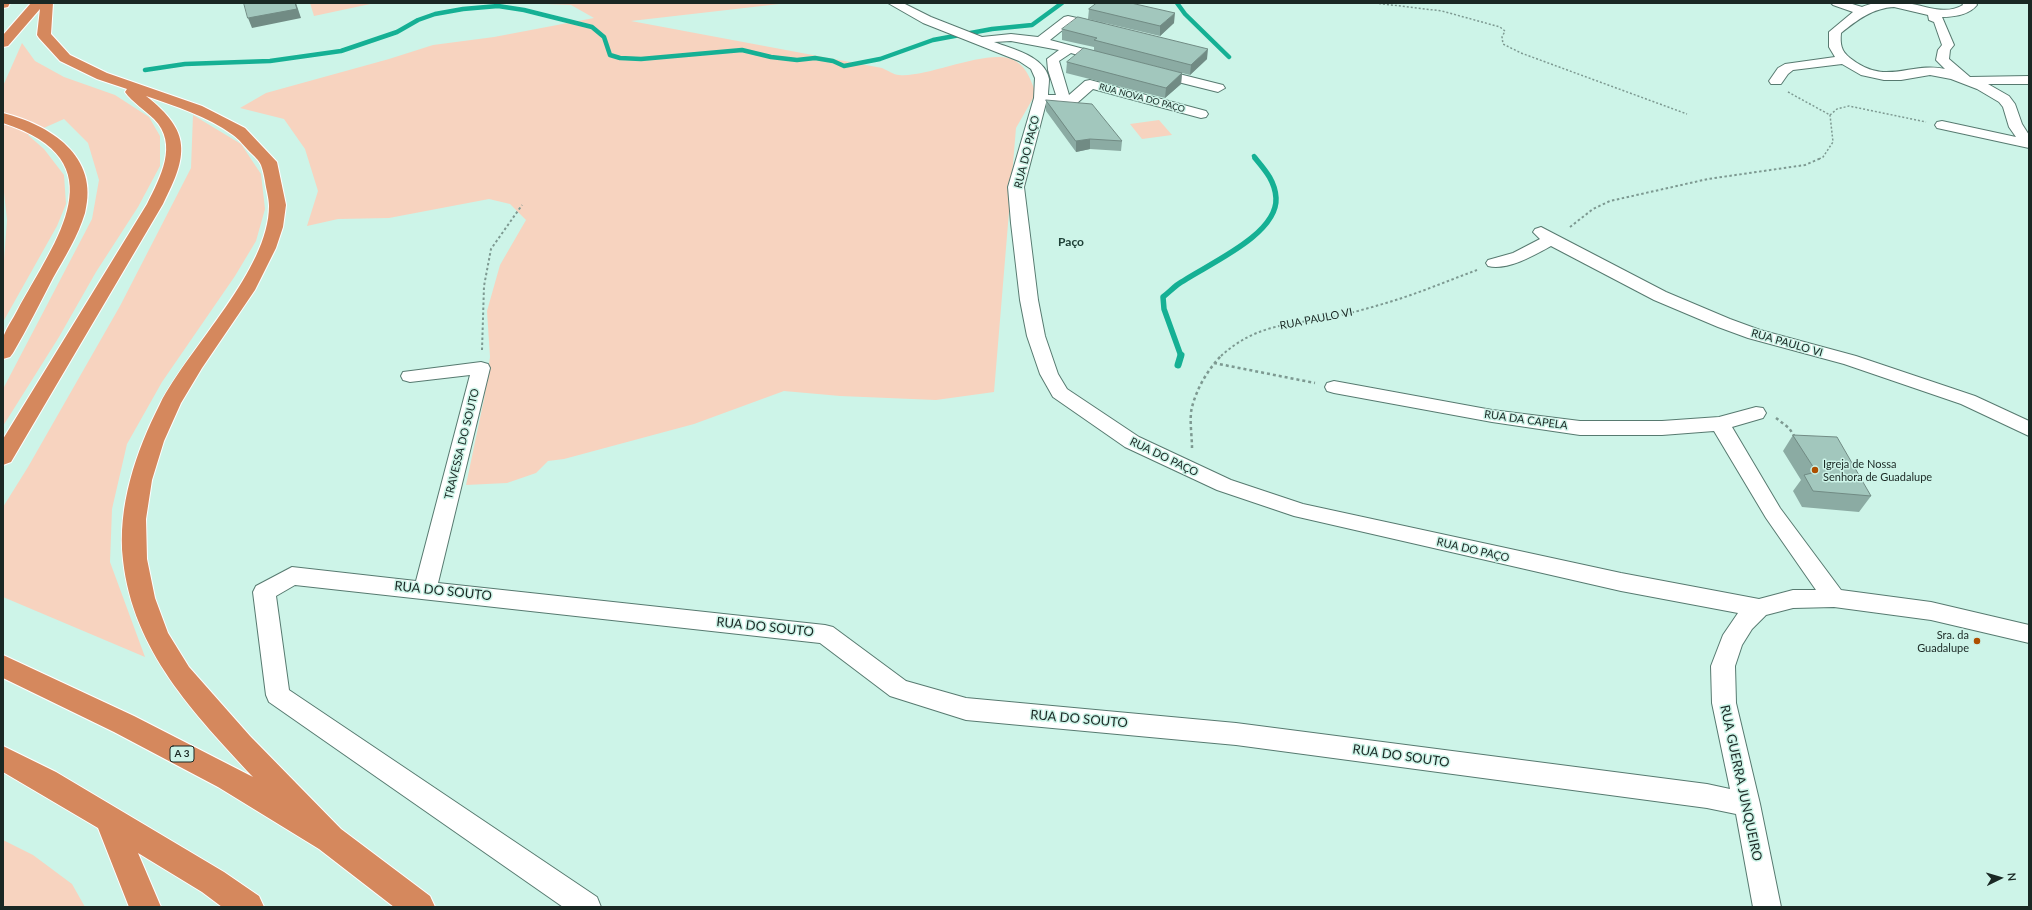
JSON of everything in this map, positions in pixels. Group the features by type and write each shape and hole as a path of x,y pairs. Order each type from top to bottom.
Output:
{"highway":[{"path":"3,43 38,3"},
{"path":"48,3 42,20 44,36 56,50 67,59 119,83 201,110 240,131 254,142 272,169 277,186 278,203 276,223 260,266 176,394 156,430 144,463 136,496 133,531 135,564 144,606 155,632 179,674 243,749 330,839"},
{"path":"3,457 156,204 173,165 175,148 172,132 164,119 152,107 119,83"},
{"path":"3,118 39,131 52,138 68,155 78,176 78,204 64,242 3,353"},
{"name":"A 3","path":"3,666 124,724 228,778 330,839 419,907"},
{"path":"3,758 213,882 248,907"},
{"path":"109,820 145,907"}],"street":[{"name":"RUA DO PAÇO","path":"894,3 1024,58 1036,67 1042,78 1042,98 1016,187 1029,300 1036,336 1049,374 1060,393 1132,442 1224,485 1301,511 1622,582 1759,608"},
{"path":"1837,3 1864,12"},
{"path":"1970,4 1964,11 1954,14 1935,13 1885,3 1877,5 1849,21 1835,32 1835,47 1837,52 1845,60 1867,72 1900,76 1928,71 1939,72 1967,81 2004,99 2009,104 2015,125 2029,144"},
{"path":"1935,13 1933,17 1939,20 1948,45 1944,50 1942,60 1967,81 2007,79 2029,80"},
{"path":"1040,42 1068,20 1112,30"},
{"path":"969,36 990,38 1007,37 1040,42 1120,63"},
{"path":"1062,100 1059,83 1052,70 1053,59 1068,50"},
{"path":"1776,81 1784,71 1790,67 1845,60"},
{"path":"1143,69 1218,88"},
{"name":"RUA NOVA DO PAÇO","path":"1042,98 1071,101 1090,84 1201,114"},
{"path":"1942,125 2029,144"},
{"path":"1494,263 1518,257 1546,236"},
{"name":"RUA PAULO VI","path":"1546,236 1660,296 1724,323 1761,337 1850,360 1968,400 2029,429"},
{"path":"410,376 481,368"},
{"name":"TRAVESSA DO SOUTO","path":"426,590 432,558 481,368"},
{"name":"RUA DA CAPELA","path":"1334,387 1492,416 1580,428 1662,428 1720,424 1756,413"},
{"path":"1720,424 1773,513 1834,598"},
{"name":"RUA DO SOUTO","path":"587,907 278,695 264,592 292,576 825,634 899,688 966,709 1236,734 1699,795 1747,804"},
{"name":"RUA GUERRA JUNQUEIRO","path":"1767,907 1747,804 1724,703 1723,666 1731,642 1744,622 1759,608 1793,599 1834,598 1930,611 2029,634"}],"path":[{"path":"1375,3 1442,11 1500,28 1505,31 1502,37 1504,44 1521,53 1688,114"},
{"path":"1807,102 1830,114"},
{"path":"1830,114 1837,109 1849,106 1942,125"},
{"path":"1546,236 1610,201 1708,179 1805,165 1823,157 1833,142 1830,114"},
{"path":"481,368 484,286 491,249 522,205"},
{"name":"RUA PAULO VI","path":"1183,466 1192,446 1192,408 1200,385 1214,363 1233,345 1250,334 1286,323 1336,316 1387,302 1494,263"},
{"path":"1214,363 1334,387"},
{"path":"1756,413 1775,417 1789,428 1797,442"}],"shaded area":[{"path":"310,3 375,3 314,16"},
{"path":"521,3 788,3 631,21 882,68 897,75 912,75 977,59 993,57 1006,58 1021,65 1029,76 1036,93 1016,128 994,392 936,400 840,396 784,391 694,424 564,459 548,461 536,473 507,483 466,485 484,399 490,357 487,311 500,265 526,220 510,204 489,199 389,218 338,219 307,226 318,191 305,149 284,119 240,108 266,93 389,59 433,45 494,37 594,18 571,5"},
{"path":"22,43 35,61 64,77 115,95 149,117 160,136 160,166 138,207 96,272 59,337 3,426 3,389 92,219 99,180 88,143 64,119 28,135 44,149 64,175 66,204 57,226 3,322 3,273 7,220 3,183 3,86"},
{"path":"193,115 241,144 261,174 265,209 256,241 235,276 162,382 127,444 112,509 110,562 145,657 3,597 3,507 28,467 120,306 191,168"},
{"path":"1159,120 1172,135 1142,139 1130,124"},
{"path":"3,840 33,855 72,884 85,907 3,907"}],"building":[{"path":"244,3 295,3 297,9 248,18"},
{"path":"1097,3 1131,3 1175,13 1160,26 1089,9"},
{"path":"1078,17 1208,49 1191,65 1094,40 1097,38 1062,29"},
{"path":"1084,48 1182,73 1166,88 1067,62"},
{"path":"1046,100 1092,104 1122,141 1090,139 1076,141"},
{"path":"1793,435 1837,437 1871,496 1813,491 1804,475 1816,472"}],"waterway":[{"path":"145,70 185,64 270,61 341,51 397,32 418,20 435,14 463,9 498,6 524,10 592,27 604,37 610,55 620,58 641,59 742,50 771,57 797,60 815,58 833,61 844,66 880,59 933,40 992,29 1032,25 1062,3"},
{"path":"1177,3 1185,14 1229,57"},
{"path":"1181,356 1164,309 1163,297 1189,277 1237,249 1265,225 1273,212 1276,198 1272,181 1255,158"},
{"path":"1178,365 1181,356"}],"place":[{"name":"Igreja de Nossa Senhora de Guadalupe","path":"1815,470"},
{"name":"Sra. da Guadalupe","path":"1977,641"}],"district":[{"name":"Paço","path":"1071,242"}]}
